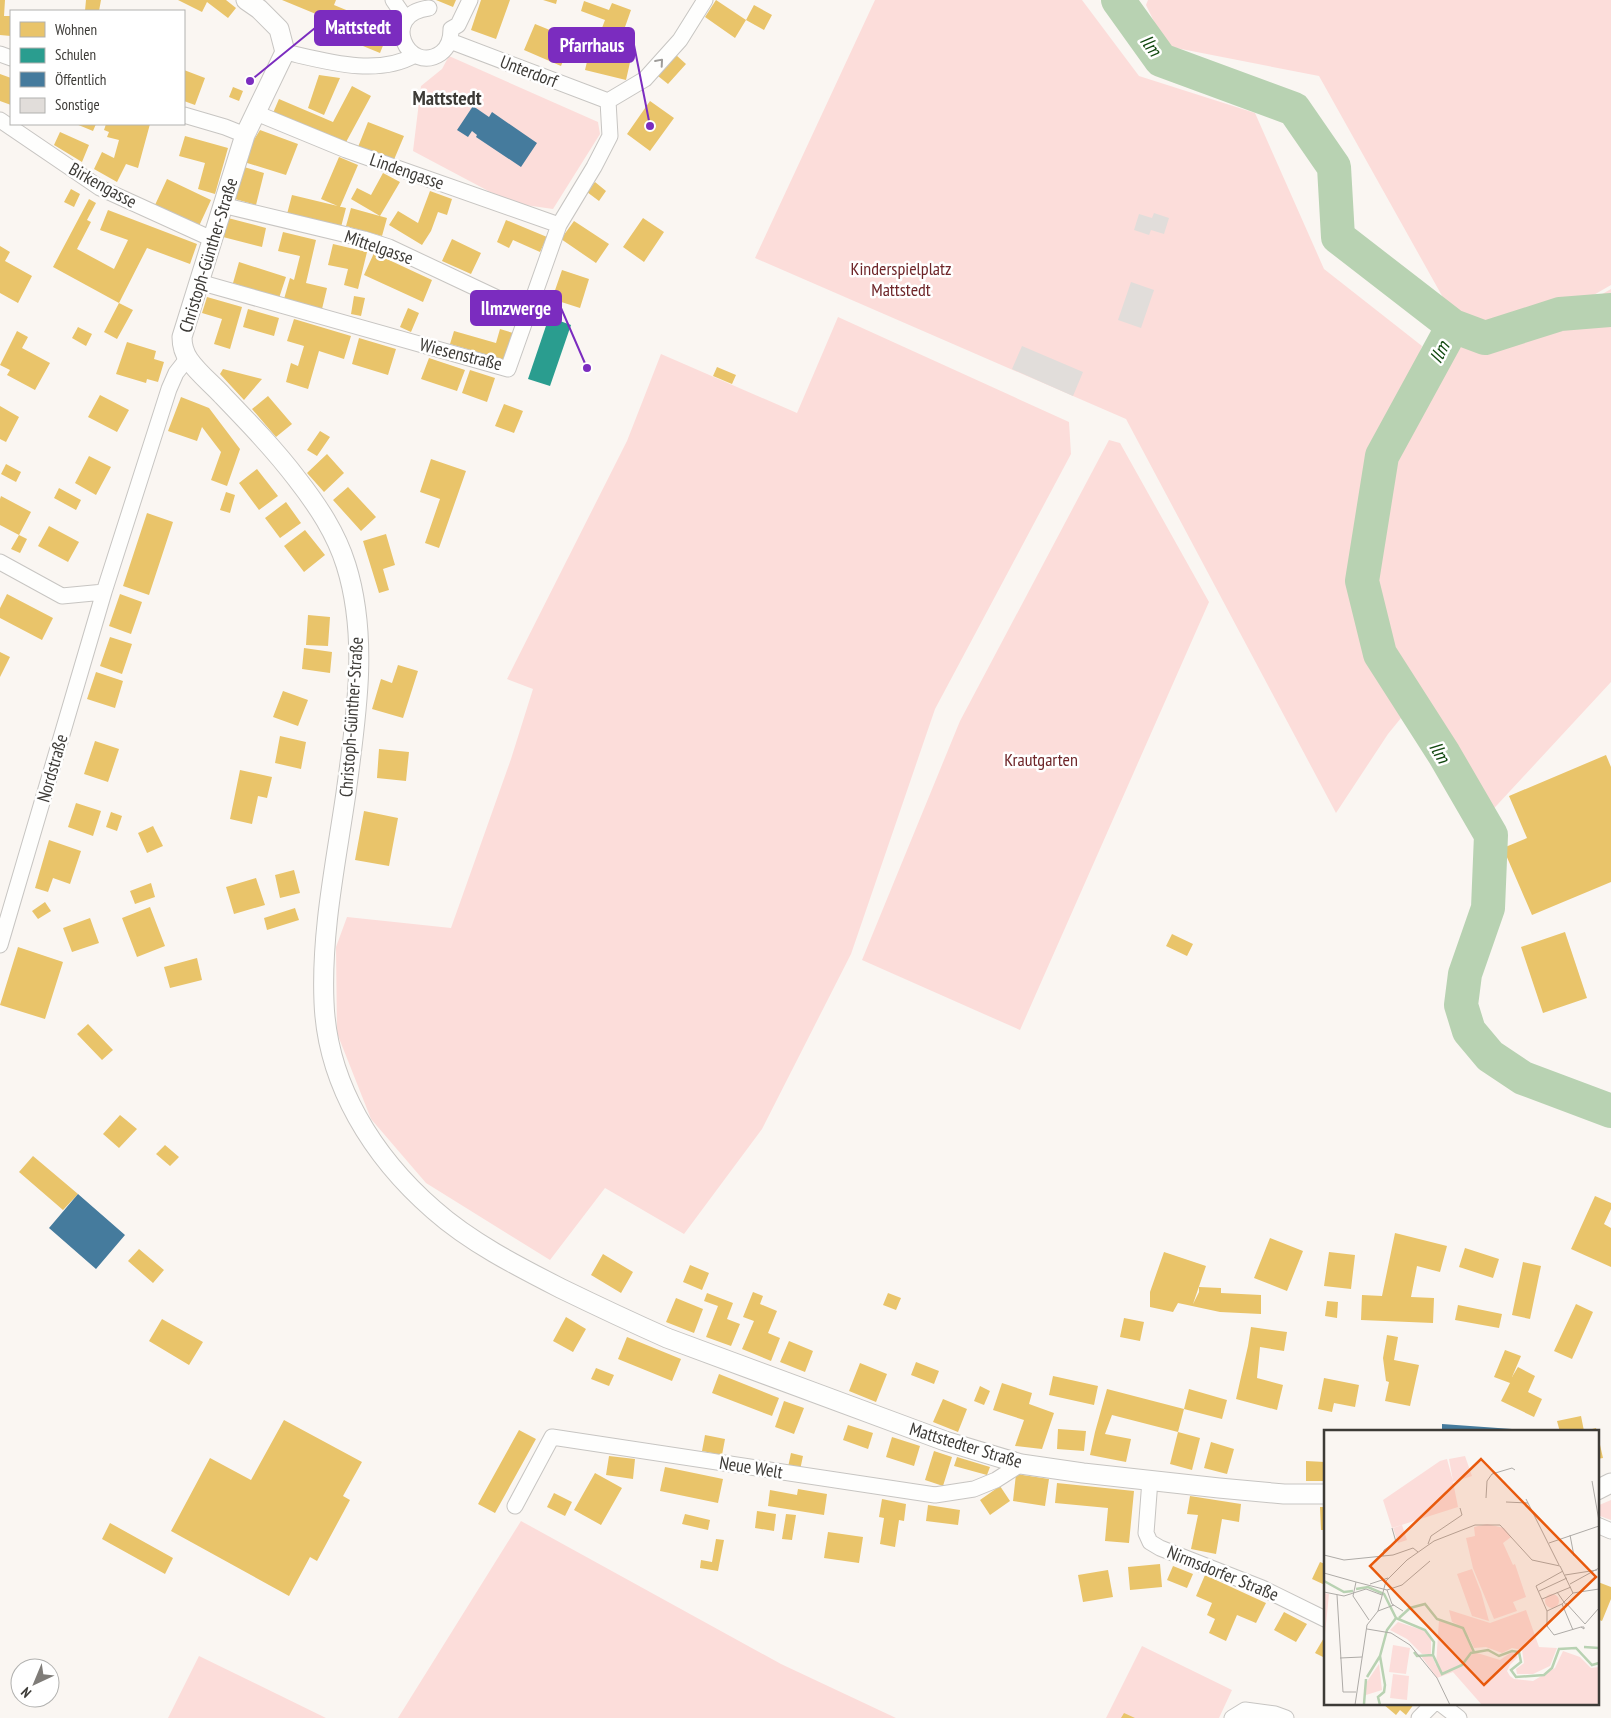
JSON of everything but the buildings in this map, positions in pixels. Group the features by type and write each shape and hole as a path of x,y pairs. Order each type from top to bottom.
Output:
{"street":[{"path":"246,0 259,9 279,28 285,52 347,65 385,66 403,62 415,55"},
{"path":"393,0 406,19"},
{"path":"429,8 412,13 402,26 402,35 408,50 415,55 430,58 438,56 444,51 450,35 458,25 470,0"},
{"path":"608,101 645,79 680,40 705,0"},
{"name":"Unterdorf","path":"450,35 608,101"},
{"name":"Christoph-Günther-Straße","path":"285,52 245,136 182,337 182,347 187,359 296,478 325,516 337,540 354,595 358,633 358,678 353,739 324,947 324,1004 329,1047 342,1086 361,1126 393,1170 434,1211 480,1244 526,1271 625,1320"},
{"name":"Wiesenstraße","path":"199,282 508,369 559,225 594,167 610,136 608,101"},
{"name":"Lindengasse","path":"256,113 346,150 559,225"},
{"path":"185,115 225,127 245,136"},
{"name":"Birkengasse","path":"0,120 100,188 212,240"},
{"name":"Mittelgasse","path":"222,205 364,239 389,247 527,312"},
{"name":"Nordstraße","path":"0,944 104,592 169,389 176,373 187,359"},
{"path":"0,562 62,596 104,592"},
{"name":"Mattstedter Straße","path":"625,1320 667,1338 944,1441 1021,1464 1083,1473 1284,1494 1324,1494"},
{"name":"Neue Welt","path":"514,1506 552,1437 935,1495 974,1489 996,1480 1021,1464"},
{"name":"Nirmsdorfer Straße","path":"1150,1480 1146,1533 1150,1542 1160,1548 1262,1588 1324,1619"},
{"path":"1598,1490 1611,1483"},
{"path":"1598,1525 1611,1531"},
{"path":"1419,1718 1431,1706"},
{"path":"1444,1706 1459,1718"},
{"path":"1232,1718 1245,1710 1275,1714 1286,1718"}],"green space":[{"name":"Kinderspielplatz Mattstedt","path":"875,0 1082,0 1139,76 1255,113 1324,269 1422,346 1380,456 1359,583 1378,656 1405,704 1401,718 1388,734 1336,813 1126,419 755,258"},
{"path":"1148,0 1611,0 1611,285 1578,304 1518,319 1486,330 1455,319 1319,76 1166,46 1146,5"},
{"path":"449,56 598,122 600,134 553,209 511,203 413,151 421,86 442,69"},
{"path":"1611,289 1611,308 1576,309"},
{"path":"1611,315 1611,682 1486,817 1448,752 1384,652 1366,581 1387,459 1456,332 1485,344 1562,318"},
{"path":"838,317 1069,422 1071,454 935,709 851,954 762,1129 684,1234 605,1188 550,1260 426,1183 371,1119 337,1033 336,947 347,917 451,928 511,759 533,689 507,679 627,441 661,354 797,413"},
{"name":"Krautgarten","path":"1109,440 1120,443 1209,602 1020,1030 862,960 960,721"},
{"path":"1611,1500 1611,1520 1598,1515 1598,1506"},
{"path":"521,1521 781,1664 896,1718 398,1718"},
{"path":"1142,1646 1232,1690 1219,1718 1106,1718"},
{"path":"199,1656 326,1718 168,1718"}],"waterway":[{"name":"Ilm","path":"1118,0 1161,60 1294,109 1334,167 1338,237 1453,326 1485,338 1560,314 1611,310"},
{"name":"Ilm","path":"1453,326 1382,456 1362,581 1380,654 1444,754 1491,835 1488,908 1465,974 1461,1005 1469,1031 1490,1056 1523,1078 1611,1111"}],"place":[{"name":"Mattstedt","path":"250,81"},
{"name":"Pfarrhaus","path":"650,126"},
{"name":"Ilmzwerge","path":"587,368"}],"district":[{"name":"Mattstedt","path":"447,98"}]}
